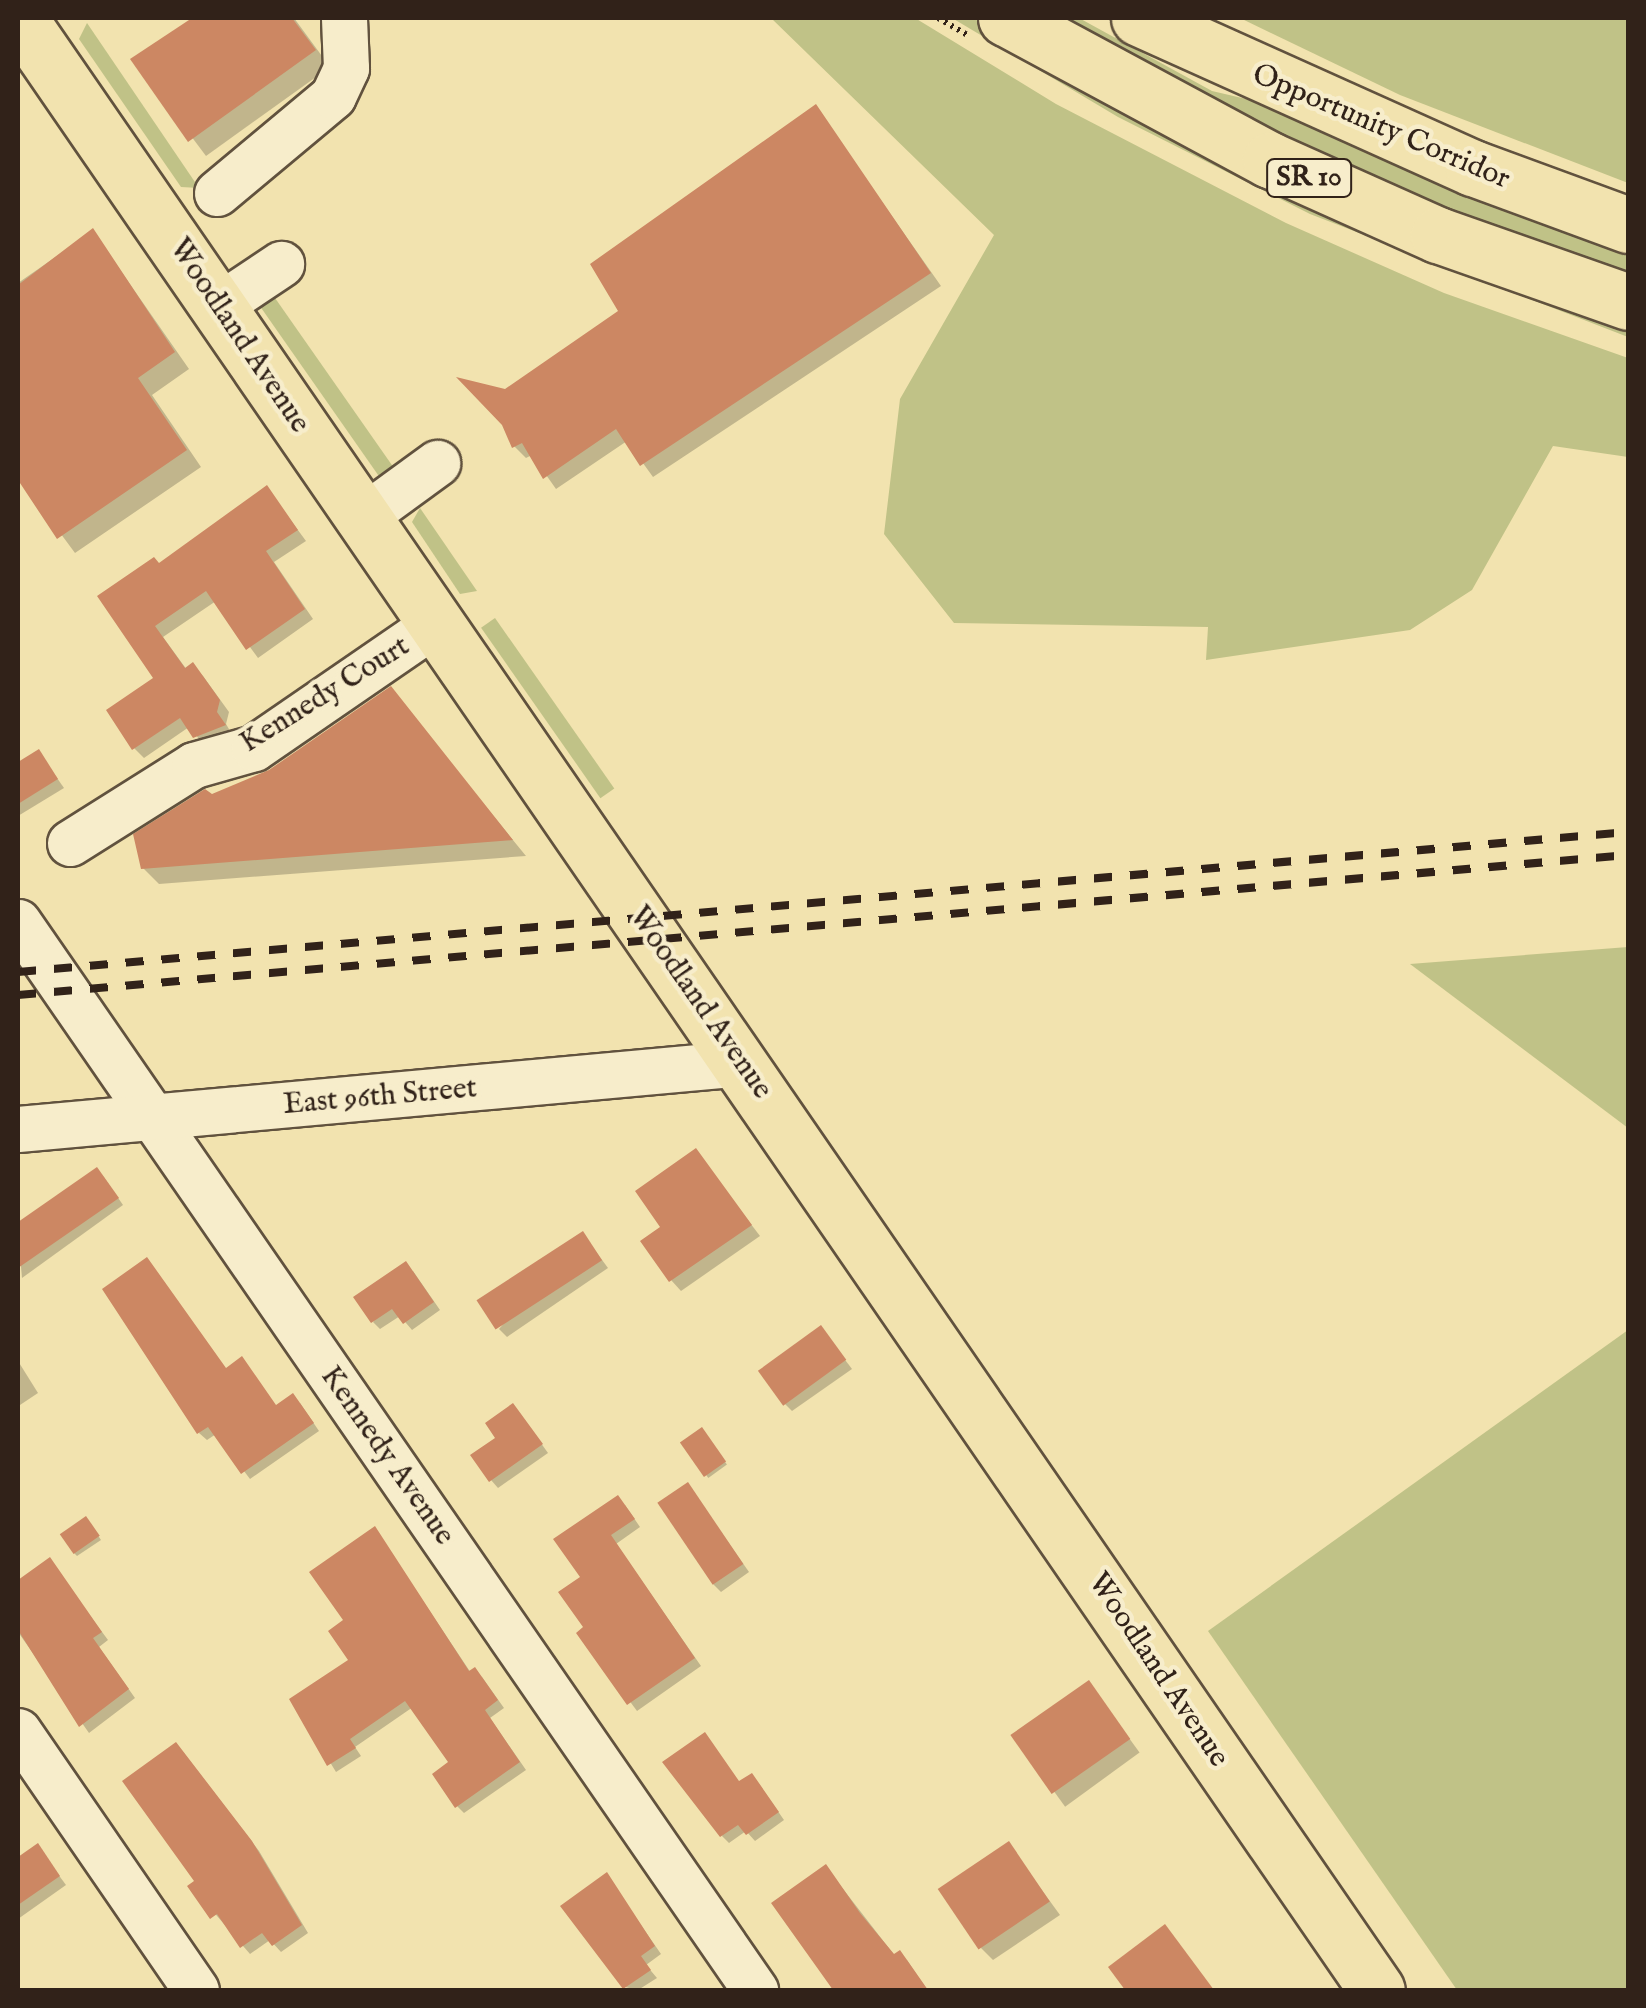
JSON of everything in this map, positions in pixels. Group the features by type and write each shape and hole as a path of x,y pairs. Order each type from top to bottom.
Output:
{"main road":[{"name":"Woodland Avenue","path":"19,18 1377,1990"},
{"name":"SR 10","path":"1006,18 1270,160 1438,235 1628,302"},
{"name":"Opportunity Corridor","path":"1139,18 1456,161 1628,225"}],"street":[{"path":"217,194 333,96 346,68 344,18"},
{"path":"218,306 281,264"},
{"path":"363,517 437,463"},
{"name":"Kennedy Court","path":"70,843 210,761 254,748 437,622"},
{"name":"Kennedy Avenue","path":"18,922 746,1987"},
{"name":"East 96th Street","path":"18,1129 742,1064"},
{"path":"18,1731 196,1990"}],"green space":[{"path":"771,18 915,18 1056,104 1286,223 1444,293 1628,358 1628,457 1553,446 1472,590 1410,630 1206,660 1208,627 954,623 884,534 900,399 994,235"},
{"path":"952,18 973,18 1062,72 1628,325 1628,337 1310,214 1118,117"},
{"path":"1041,18 1079,18 1212,91 1280,107 1628,248 1628,287 1476,233"},
{"path":"1240,18 1628,18 1628,183 1400,95"},
{"path":"87,23 199,188 181,187 79,39"},
{"path":"275,298 394,468 380,478 261,308"},
{"path":"420,508 477,591 460,594 412,522"},
{"path":"495,618 614,788 600,798 481,628"},
{"path":"1628,947 1628,1128 1410,964"},
{"path":"1628,1330 1628,1990 1457,1990 1208,1631"}],"building":[{"path":"192,18 292,18 316,50 188,142 130,59"},
{"path":"816,104 931,273 640,466 616,429 543,479 522,443 512,448 502,425 456,377 505,389 618,311 590,264"},
{"path":"93,228 175,352 138,378 187,450 57,539 18,480 18,285"},
{"path":"267,485 298,530 266,551 305,609 246,650 206,591 155,626 185,668 193,662 220,700 217,712 226,725 193,738 180,718 132,750 106,710 153,678 97,596 154,557 159,563"},
{"path":"391,686 513,840 141,869 133,834 205,789 212,794 269,770"},
{"path":"39,749 58,779 18,804 18,762"},
{"path":"696,1148 752,1225 669,1282 640,1241 660,1227 635,1191"},
{"path":"97,1167 119,1198 18,1268 18,1222"},
{"path":"583,1231 602,1260 496,1330 476,1300"},
{"path":"147,1257 226,1368 242,1356 276,1405 293,1393 314,1423 241,1474 208,1427 197,1434 102,1289"},
{"path":"406,1261 434,1302 403,1324 392,1309 371,1323 353,1297"},
{"path":"821,1325 846,1360 783,1406 758,1371"},
{"path":"513,1403 543,1444 489,1482 470,1455 495,1438 485,1423"},
{"path":"702,1427 726,1461 704,1477 680,1442"},
{"path":"688,1482 743,1564 713,1585 657,1503"},
{"path":"618,1495 635,1519 611,1535 695,1658 627,1705 576,1633 583,1627 558,1592 580,1577 553,1539"},
{"path":"86,1516 100,1536 74,1554 60,1534"},
{"path":"375,1526 469,1671 475,1667 498,1700 485,1710 520,1762 455,1808 432,1774 448,1762 405,1701 350,1739 356,1748 327,1766 289,1699 348,1660 328,1631 343,1620 309,1572"},
{"path":"50,1557 102,1632 93,1638 129,1689 79,1727 18,1630 18,1580"},
{"path":"1089,1680 1130,1739 1052,1794 1010,1735"},
{"path":"705,1732 739,1781 752,1773 779,1812 746,1835 738,1825 720,1837 662,1762"},
{"path":"176,1742 252,1841 302,1925 272,1946 262,1933 240,1948 217,1914 210,1919 187,1886 194,1881 122,1781"},
{"path":"1009,1841 1050,1902 979,1950 938,1889"},
{"path":"38,1843 60,1876 18,1905 18,1857"},
{"path":"826,1864 860,1913 894,1954 900,1950 928,1990 833,1990 771,1903"},
{"path":"607,1872 655,1946 641,1956 651,1970 623,1989 560,1906"},
{"path":"1165,1924 1214,1990 1125,1990 1108,1967"}],"railway":[{"path":"18,972 1628,832"},
{"path":"18,995 1628,855"}]}
